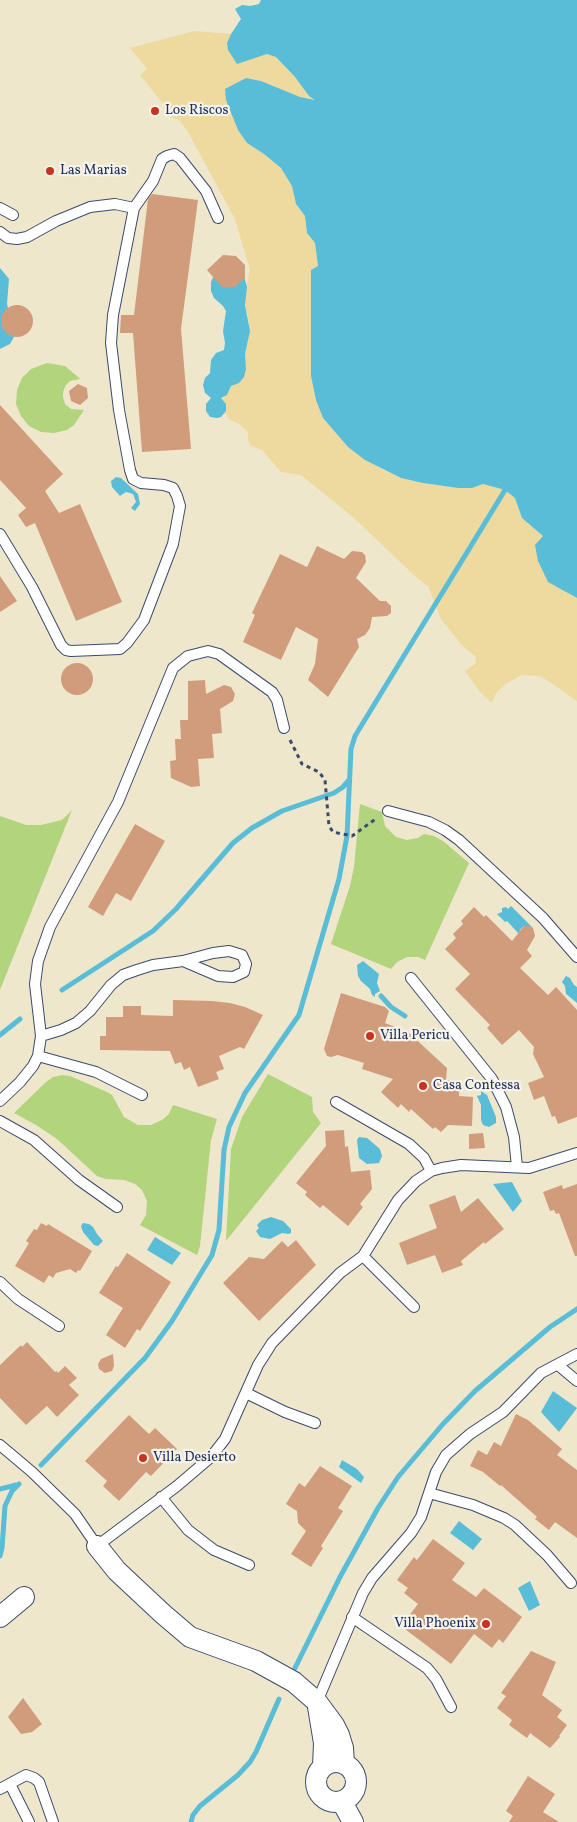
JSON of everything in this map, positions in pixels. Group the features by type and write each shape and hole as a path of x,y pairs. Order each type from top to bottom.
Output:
{"street":[{"path":"97,1546 117,1571 190,1637 276,1671 294,1682 317,1702 339,1735 343,1748 344,1764"},
{"path":"0,1617 24,1598"},
{"path":"317,1702 324,1743 323,1767"},
{"path":"331,1763 344,1764 350,1768 356,1780 353,1793 342,1802 329,1802 318,1793 316,1780 318,1773 323,1767 331,1763"},
{"path":"342,1802 353,1822"}],"lane":[{"path":"0,534 32,587 61,645 66,650 120,649 127,643 144,620 173,544 180,506 172,488 164,485 141,483 133,479 119,410 112,343 113,315 134,208 153,181 162,159 174,154 180,158 206,190 218,218"},
{"path":"0,232 8,238 17,239 27,237 56,221 90,207 115,204 134,208"},
{"path":"0,208 13,215"},
{"path":"0,1101 20,1082 33,1066 38,1056 41,1036 35,984 38,961 50,927 118,802 173,668 188,656 208,652 219,654 272,692 277,700 284,728"},
{"path":"388,812 429,822 459,840 538,914 577,957"},
{"path":"41,1036 62,1030 76,1023 90,1011 110,985 123,976 153,965 183,961 212,952 229,951 242,955 246,964 244,972 233,976 218,976 183,961"},
{"path":"411,978 492,1079 506,1107 514,1137 517,1167"},
{"path":"38,1056 96,1072 142,1096"},
{"path":"336,1102 409,1144 424,1158 431,1171"},
{"path":"0,1121 34,1140 79,1180 117,1207"},
{"path":"0,1445 32,1472 75,1514 97,1546 211,1457 225,1439 258,1364 272,1343 340,1273 363,1256 398,1200 416,1181 431,1171 461,1165 535,1167 577,1154"},
{"path":"363,1256 414,1307"},
{"path":"0,1282 18,1299 59,1326"},
{"path":"317,1702 363,1593 372,1578 411,1534 421,1517 436,1472 446,1455 470,1434 503,1412 541,1373 577,1354"},
{"path":"558,1364 577,1381"},
{"path":"246,1393 285,1412 315,1423"},
{"path":"429,1493 473,1505 504,1518 515,1525 547,1555 571,1583"},
{"path":"162,1497 188,1530 214,1550 249,1565"},
{"path":"352,1617 427,1668 436,1679 451,1707"},
{"path":"0,1789 26,1775 39,1782 53,1822"},
{"path":"10,1784 29,1822"}],"path":[{"path":"284,728 302,764 319,772 325,780 329,826 333,832 352,836 372,820 388,812"}],"green space":[{"path":"47,363 65,366 80,379 70,381 66,385 63,397 65,404 71,409 84,410 74,425 67,430 54,433 41,432 29,426 21,416 16,404 17,390 22,378 31,369"},
{"path":"360,804 382,812 385,826 396,837 407,840 418,838 424,834 434,836 443,841 469,863 425,960 418,957 407,957 397,962 391,969 331,944 350,886 354,867"},
{"path":"72,810 0,990 0,816 26,825 41,825 62,820"},
{"path":"268,1074 312,1097 313,1112 321,1123 226,1241 231,1149 242,1117"},
{"path":"70,1076 112,1095 124,1117 138,1125 151,1125 162,1120 169,1114 173,1105 217,1119 211,1140 200,1246 197,1255 140,1225 146,1215 147,1201 142,1190 135,1184 124,1180 106,1179 97,1176 57,1139 14,1113 46,1082 53,1077"}],"sand":[{"path":"195,31 231,34 227,43 228,50 237,63 267,54 276,57 295,77 309,96 317,100 300,97 261,81 246,78 225,90 247,143 281,168 292,186 296,204 305,216 307,233 315,243 318,266 311,270 311,376 323,418 348,447 383,470 401,478 458,488 472,488 483,484 505,490 515,498 522,518 543,536 570,595 577,598 577,701 539,676 522,675 505,684 496,693 492,703 480,692 465,671 476,663 476,657 461,644 441,619 428,586 418,579 354,518 301,475 281,472 262,450 251,446 248,440 248,432 238,423 230,420 225,413 226,404 222,399 228,393 231,386 235,385 249,336 249,321 244,299 250,270 235,219 188,132 180,121 165,114 164,105 140,75 147,69 130,48"}],"water":[{"path":"261,0 577,0 577,598 548,582 538,561 535,545 543,536 522,518 515,498 505,490 483,484 472,488 458,488 401,478 365,460 348,447 323,418 316,400 311,376 311,270 318,266 315,243 307,233 305,216 296,204 292,186 281,168 247,143 238,130 226,100 225,89 246,78 261,81 300,97 315,100 309,96 295,77 276,57 267,54 237,64 228,50 227,43 241,19 235,9 242,5 259,4"},
{"path":"0,268 9,279 7,304 15,335 10,344 0,349"},
{"path":"214,275 244,276 247,287 245,305 250,331 245,354 246,369 244,377 239,383 231,386 227,395 221,398 226,404 226,411 221,417 217,418 210,417 206,411 206,404 211,398 205,393 203,385 205,378 210,373 211,360 216,353 224,350 225,343 223,331 226,311 214,298 211,291 211,282"},
{"path":"116,477 121,478 138,494 140,504 135,511 131,508 136,502 133,494 126,492 120,496 112,487 111,481"},
{"path":"511,906 533,928 524,926 519,934 507,921 505,922 497,914 502,912 502,908 506,907 508,909"},
{"path":"363,961 379,974 377,983 380,991 375,994 375,997 358,976 357,965"},
{"path":"566,976 577,987 577,1003 566,994 565,986 562,982"},
{"path":"481,1091 487,1095 496,1117 496,1123 489,1127 483,1125 481,1120 481,1105 477,1096 481,1095"},
{"path":"359,1137 367,1138 380,1149 382,1156 379,1163 367,1164 359,1158 357,1140"},
{"path":"512,1182 522,1201 513,1212 493,1184"},
{"path":"271,1217 283,1221 291,1229 291,1233 282,1233 270,1239 260,1237 256,1231 259,1228 257,1225 262,1220"},
{"path":"83,1223 93,1227 103,1241 98,1246 94,1245 83,1232 81,1226"},
{"path":"155,1237 181,1253 172,1265 147,1250"},
{"path":"553,1391 577,1408 559,1432 541,1412"},
{"path":"342,1460 357,1469 364,1477 361,1483 339,1467"},
{"path":"459,1521 482,1539 473,1550 450,1533"},
{"path":"530,1581 540,1605 529,1611 518,1588"}],"building":[{"path":"152,194 198,200 181,329 191,449 142,452 133,333 120,333 121,315 134,315 148,199"},
{"path":"223,255 236,256 245,265 245,278 235,287 222,287 207,270"},
{"path":"17,305 23,306 28,310 32,315 32,327 28,332 23,336 17,337 11,336 6,332 2,327 1,321 2,315 6,310 11,306"},
{"path":"78,384 87,388 88,398 80,405 71,401 69,391"},
{"path":"0,405 63,474 45,491 59,513 80,504 122,602 76,621 35,523 26,527 18,515 26,508 0,480"},
{"path":"317,546 344,559 352,551 362,552 365,555 366,562 356,578 380,601 386,601 391,606 391,613 387,616 372,617 370,628 365,635 357,639 359,647 328,697 308,680 315,664 318,639 296,627 281,660 243,642 255,615 252,613 280,554 307,567"},
{"path":"0,576 17,601 0,612"},
{"path":"77,663 83,664 88,668 92,673 92,685 88,690 83,694 77,695 71,694 66,690 62,685 61,679 62,673 66,668 71,664"},
{"path":"205,680 206,694 224,685 231,687 235,694 233,701 220,709 222,733 212,734 214,758 198,759 200,786 191,787 171,778 170,761 176,760 175,739 181,739 180,720 188,720 188,681"},
{"path":"135,824 165,841 131,901 116,893 103,916 88,907"},
{"path":"474,907 484,917 486,915 512,941 524,926 533,928 535,936 527,950 532,956 520,968 548,995 556,987 577,1010 577,1117 558,1124 555,1116 552,1117 544,1096 534,1100 528,1083 544,1077 533,1054 534,1047 519,1030 502,1045 487,1028 490,1025 455,989 470,974 445,949 456,938 453,934 463,924 461,921"},
{"path":"341,993 385,1007 389,1011 385,1023 408,1032 447,1068 446,1080 460,1081 459,1096 473,1097 472,1126 448,1125 441,1132 435,1127 433,1129 411,1109 409,1112 401,1104 398,1108 381,1092 393,1079 362,1069 364,1063 338,1055 327,1056 324,1049"},
{"path":"173,1000 230,1003 263,1015 244,1049 240,1047 219,1056 224,1069 216,1072 219,1079 198,1087 190,1067 184,1070 181,1062 175,1064 170,1051 100,1050 100,1036 106,1036 106,1017 123,1017 123,1006 141,1006 141,1015 173,1016"},
{"path":"344,1130 345,1147 348,1146 351,1172 370,1170 372,1189 360,1204 363,1207 348,1226 323,1205 320,1208 305,1195 307,1192 296,1183 326,1146 325,1131"},
{"path":"483,1133 485,1148 469,1149 469,1134"},
{"path":"577,1184 577,1256 575,1256 559,1213 556,1214 554,1210 550,1211 543,1192 562,1185 563,1189"},
{"path":"455,1195 461,1212 478,1198 504,1229 485,1244 484,1242 461,1261 463,1265 442,1273 435,1255 407,1265 399,1243 437,1228 429,1205"},
{"path":"41,1223 47,1226 48,1224 92,1251 80,1271 78,1270 76,1273 70,1269 56,1273 53,1278 49,1275 44,1283 15,1266 29,1243 26,1241 34,1229 37,1230"},
{"path":"296,1240 316,1265 259,1321 223,1283 249,1257 264,1259 282,1241 288,1247"},
{"path":"127,1253 171,1282 140,1331 137,1329 125,1348 106,1335 123,1308 99,1293 116,1266 118,1267"},
{"path":"27,1342 55,1372 57,1371 58,1373 65,1366 77,1378 69,1385 79,1395 57,1417 47,1406 26,1425 0,1398 0,1365 21,1345 22,1347"},
{"path":"113,1354 114,1366 112,1371 105,1373 99,1369 98,1364 101,1359"},
{"path":"516,1414 528,1420 562,1449 557,1455 577,1470 577,1538 555,1522 549,1530 535,1519 537,1517 501,1485 483,1472 470,1466 478,1450 487,1455 494,1442 501,1446"},
{"name":"Villa Desierto","path":"129,1415 149,1434 155,1428 177,1449 151,1476 146,1472 119,1501 103,1486 107,1481 85,1461"},
{"path":"320,1466 352,1486 338,1508 343,1511 321,1546 323,1548 311,1567 291,1554 306,1531 298,1523 297,1511 286,1504 299,1483 305,1487"},
{"path":"433,1539 465,1563 452,1580 476,1597 484,1588 522,1617 503,1643 499,1639 492,1648 474,1634 451,1664 401,1626 418,1604 404,1593 408,1588 397,1580 414,1557 417,1560"},
{"path":"531,1651 556,1662 542,1695 562,1710 557,1717 567,1725 560,1737 550,1748 530,1733 527,1738 509,1725 512,1720 497,1708 506,1696 501,1693"},
{"path":"23,1698 42,1724 32,1732 21,1734 8,1717"},
{"path":"528,1776 555,1794 543,1812 559,1822 509,1822 513,1816 506,1811"}],"waterway":[{"path":"41,1465 145,1358 172,1321 212,1255 219,1230 224,1150 229,1127 245,1093 299,1015 339,879 347,836 351,749 355,736 505,490"},
{"path":"62,990 153,931 176,909 233,843 252,828 282,811 334,793 349,780"},
{"path":"381,996 391,1007 405,1016"},
{"path":"0,1035 20,1019"},
{"path":"295,1668 340,1577 378,1508 398,1477 443,1424 475,1391 550,1327 577,1309"},
{"path":"0,1556 5,1506 12,1491 19,1484"},
{"path":"0,1489 16,1485"},
{"path":"191,1822 193,1815 200,1806 238,1775 250,1762 279,1699"}],"place":[{"name":"Los Riscos","path":"155,111"},
{"name":"Las Marias","path":"50,171"},
{"name":"Villa Pericu","path":"370,1036"},
{"name":"Casa Contessa","path":"423,1086"},
{"name":"Villa Desierto","path":"143,1458"},
{"name":"Villa Phoenix","path":"486,1624"}]}
